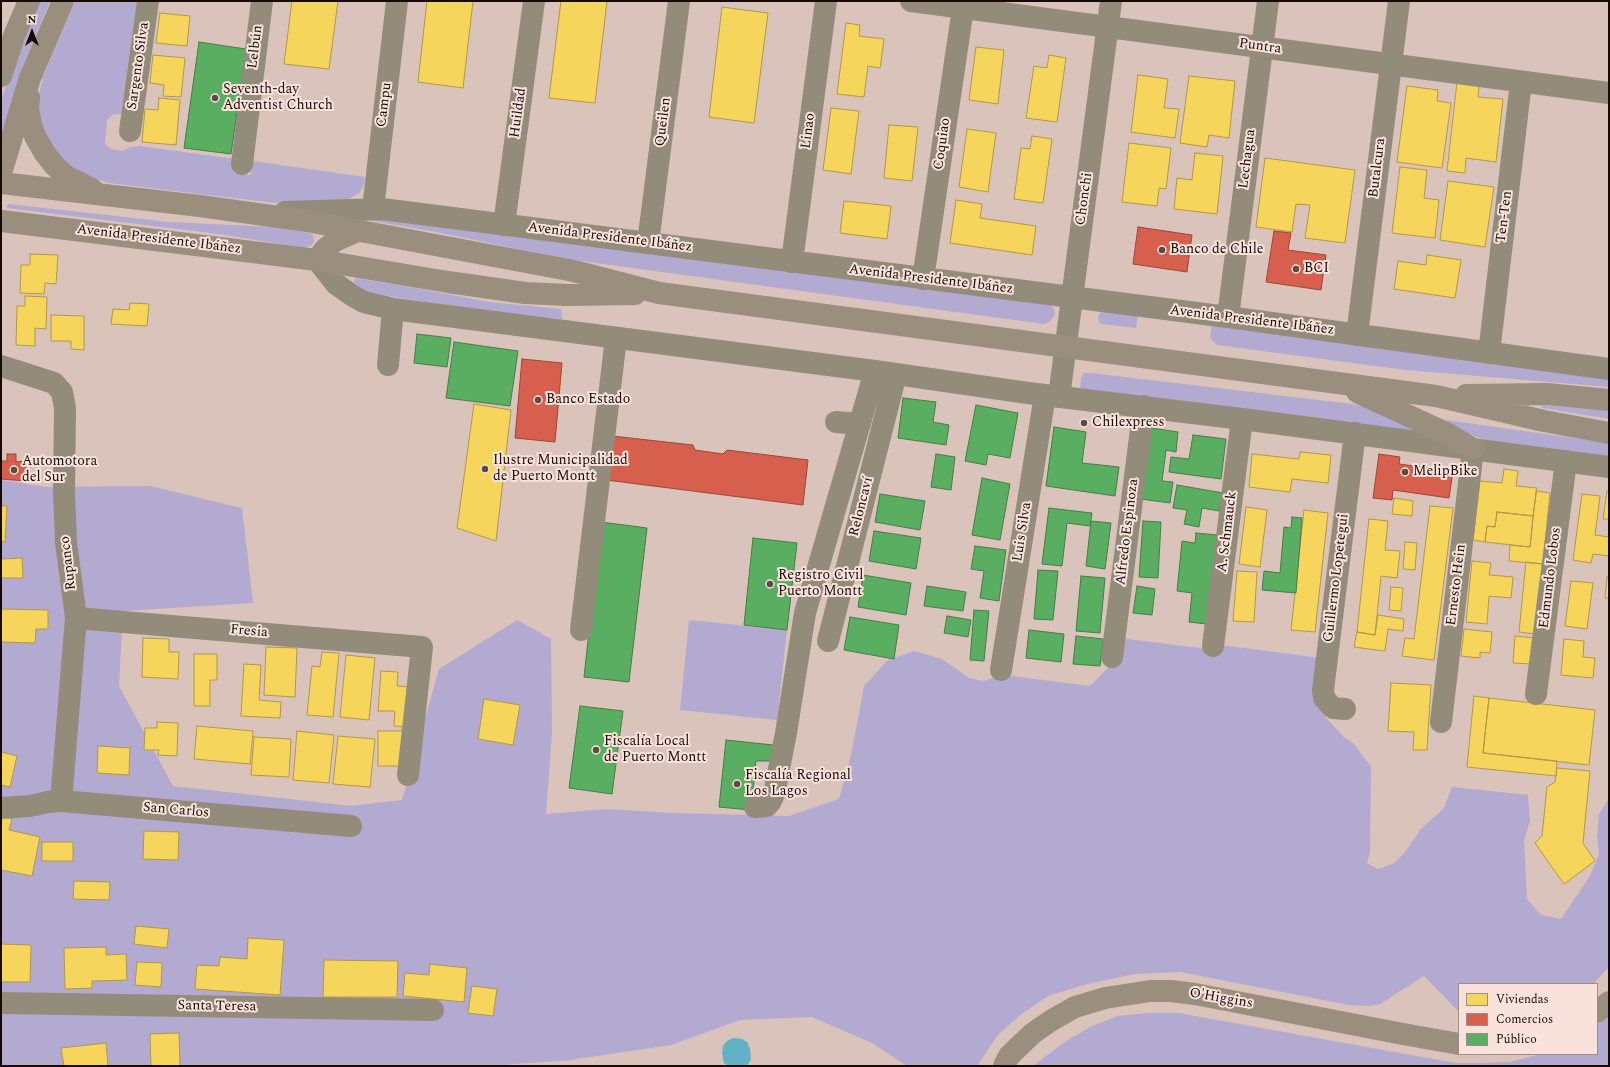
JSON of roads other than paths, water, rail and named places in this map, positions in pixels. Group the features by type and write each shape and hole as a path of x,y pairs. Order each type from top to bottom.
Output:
{"main road":[{"path":"1,76 14,36 29,1"},
{"path":"1,173 30,78 63,1"},
{"path":"30,78 28,108 29,116 35,136 44,152 54,165 66,176 84,186 117,197"},
{"name":"Avenida Presidente Ibáñez","path":"1,183 307,221 574,271 659,293 1436,396 1544,421 1609,432"},
{"name":"Avenida Presidente Ibáñez","path":"1,220 317,260 448,282 525,293 567,296 659,293"},
{"path":"317,260 325,249 335,240 360,230"},
{"path":"1338,383 1448,434 1473,449"},
{"name":"Avenida Presidente Ibáñez","path":"1436,396 1547,394 1609,400"},
{"name":"O'Higgins","path":"1004,1066 1015,1051 1033,1033 1075,1007 1105,998 1150,991 1171,991 1196,994 1458,1044"},
{"path":"1598,1011 1609,1002"}],"street":[{"name":"Sargento Silva","path":"130,131 148,1"},
{"name":"Lelbún","path":"242,164 262,1"},
{"name":"Campu","path":"373,209 397,1"},
{"name":"Huildad","path":"504,225 534,1"},
{"name":"Queilen","path":"648,243 679,1"},
{"name":"Linao","path":"792,262 826,1"},
{"name":"Puntra","path":"911,1 1609,93"},
{"name":"Chonchi","path":"1052,396 1065,347 1111,1"},
{"name":"Lechagua","path":"1228,318 1268,1"},
{"name":"Butalcura","path":"1357,335 1399,1"},
{"name":"Coquiao","path":"923,279 963,8"},
{"name":"Ten-Ten","path":"1489,353 1521,82"},
{"name":"Avenida Presidente Ibáñez","path":"252,213 373,209 1072,297 1609,369"},
{"path":"317,260 336,284 353,296 364,302 393,309 885,372 1052,396 1242,418 1609,467"},
{"path":"388,365 393,309"},
{"path":"581,630 616,338"},
{"name":"Rupanco","path":"1,366 54,383 62,392 64,408 64,492 66,542 76,618 61,801"},
{"path":"755,807 767,806 774,794 786,733 805,612 860,424 885,372"},
{"name":"Reloncaví","path":"828,640 885,372"},
{"name":"Luis Silva","path":"1001,670 1052,396"},
{"name":"Alfredo Espinoza","path":"1112,657 1144,406"},
{"name":"A. Schmauck","path":"1213,646 1242,418"},
{"path":"836,422 860,424"},
{"name":"Guillermo Lopetegui","path":"1345,709 1333,708 1324,698 1323,690 1355,433"},
{"name":"Ernesto Hein","path":"1441,722 1473,449"},
{"name":"Edmundo Lobos","path":"1536,694 1566,461"},
{"name":"Fresia","path":"76,618 422,647 408,775"},
{"name":"San Carlos","path":"1,808 30,806 61,801 351,826"},
{"name":"Santa Teresa","path":"1,1003 433,1010"}],"water":[{"path":"733,1038 742,1039 747,1042 750,1049 751,1059 747,1066 729,1066 724,1063 722,1053 723,1046 727,1041"}],"place":[{"name":"Seventh-day Adventist Church","path":"215,98"},
{"name":"Banco de Chile","path":"1162,250"},
{"name":"BCI","path":"1296,269"},
{"name":"Banco Estado","path":"538,400"},
{"name":"Chilexpress","path":"1084,423"},
{"name":"Ilustre Municipalidad de Puerto Montt","path":"485,469"},
{"name":"Automotora del Sur","path":"14,470"},
{"name":"MelipBike","path":"1405,472"},
{"name":"Registro Civil Puerto Montt","path":"770,584"},
{"name":"Fiscalía Local de Puerto Montt","path":"596,750"},
{"name":"Fiscalía Regional Los Lagos","path":"737,784"}]}
